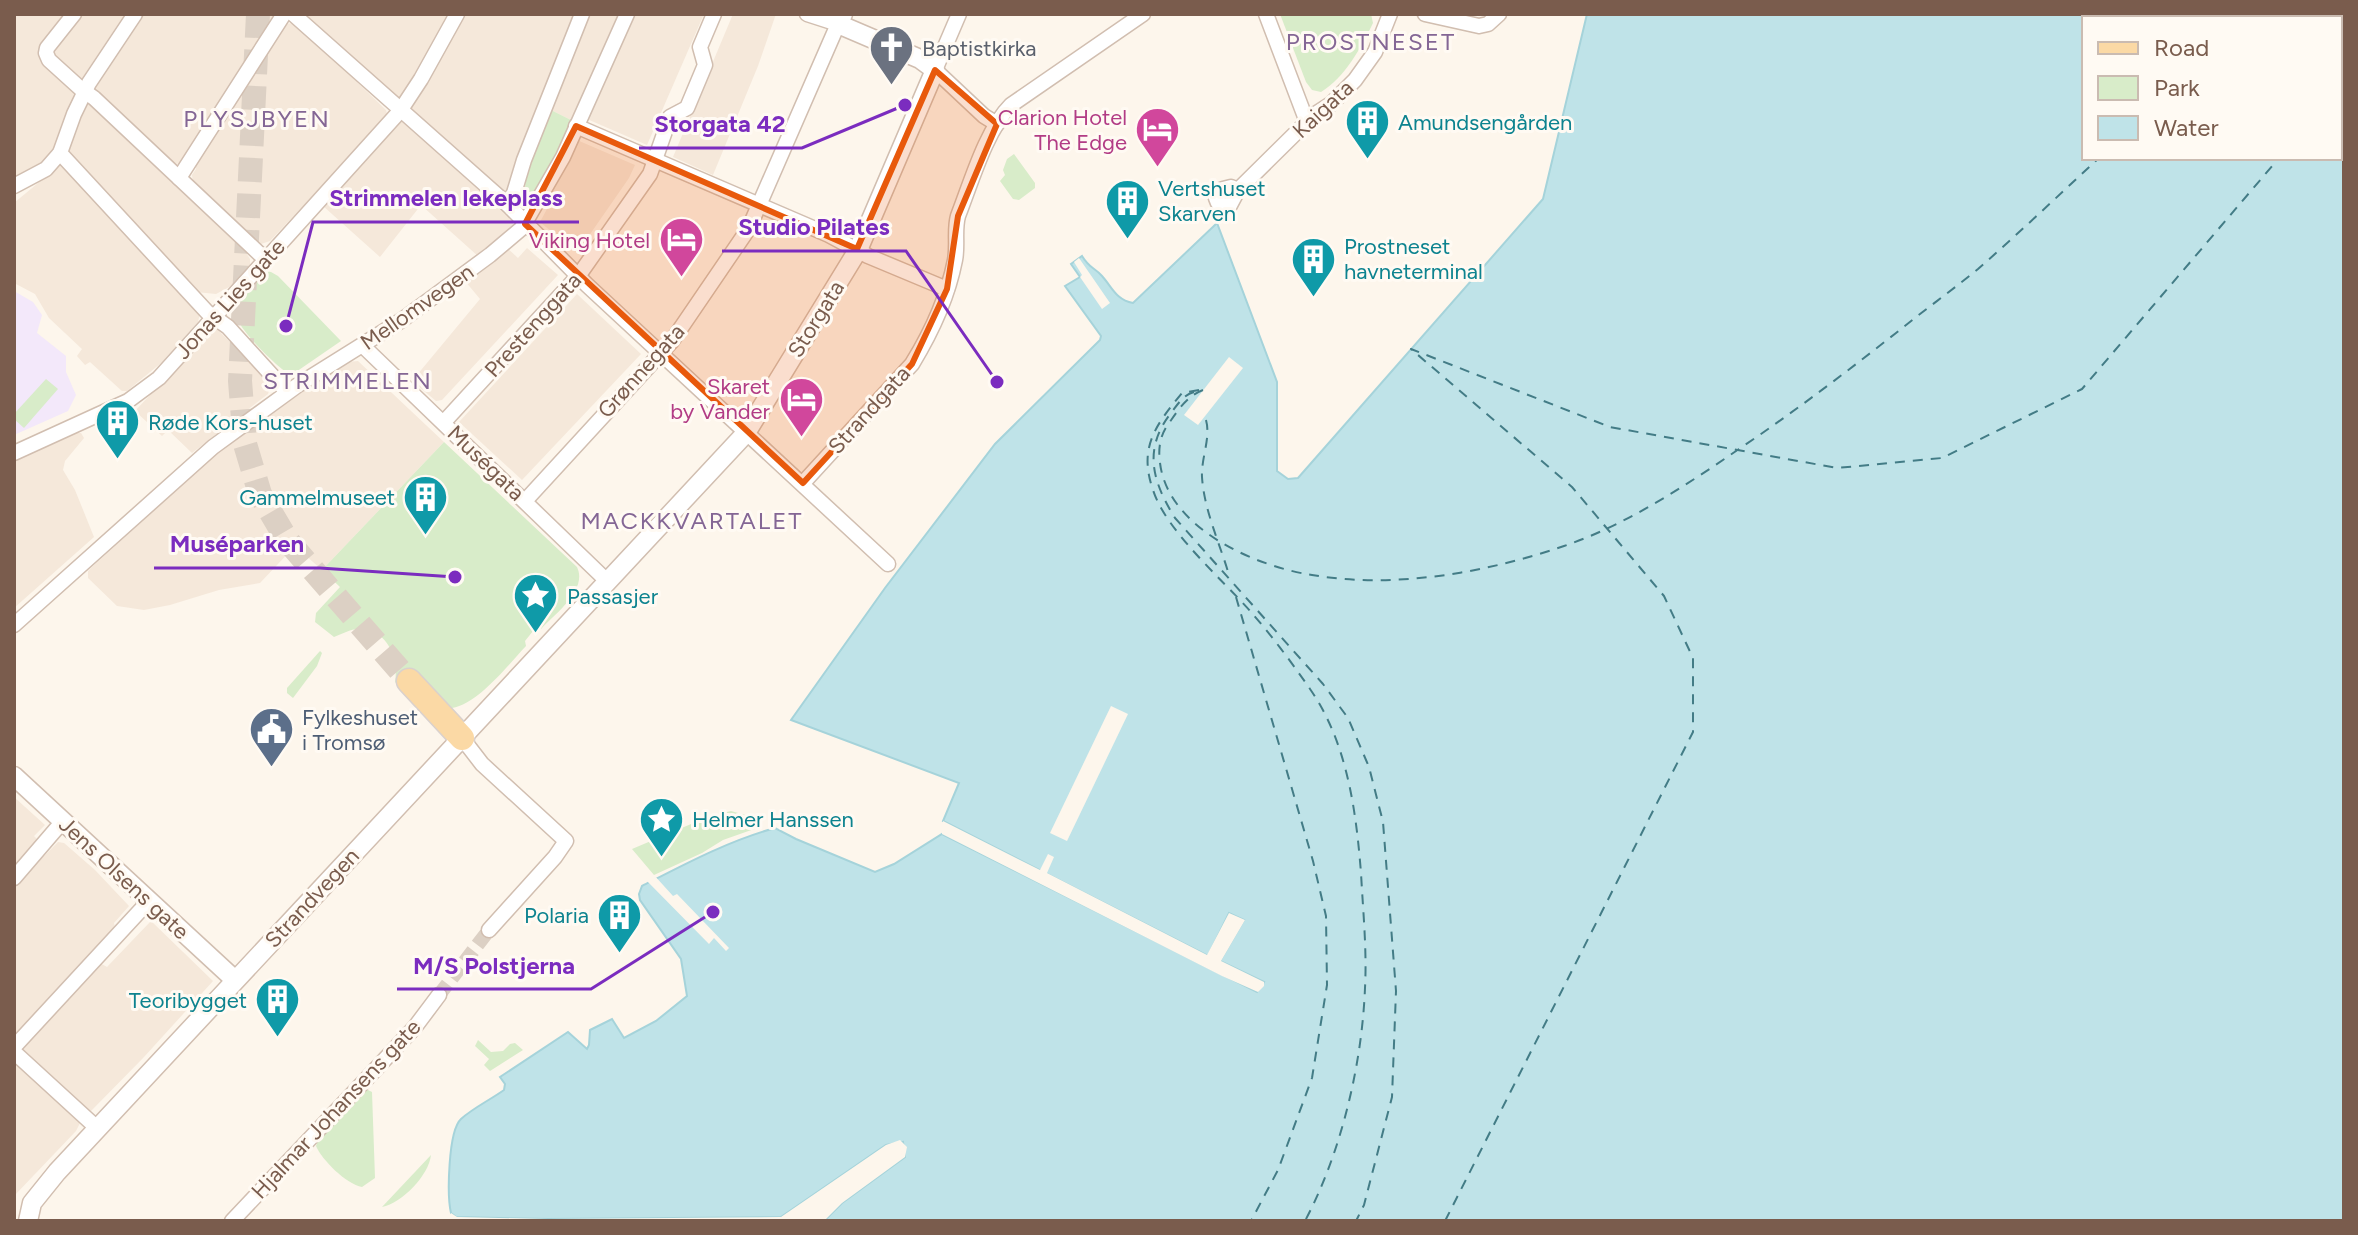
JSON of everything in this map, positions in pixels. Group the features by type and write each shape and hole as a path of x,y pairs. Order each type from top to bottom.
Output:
{"main road":[{"path":"409,681 462,738"}],"street":[{"path":"74,14 46,51 49,60 94,98 265,259"},
{"path":"14,186 46,169 60,153 84,92 135,14"},
{"path":"179,178 284,14"},
{"path":"293,14 507,204 888,564"},
{"name":"Jonas Lies gate","path":"14,453 81,424 143,392 216,317 400,111 457,14"},
{"path":"507,204 582,14"},
{"name":"Mellomvegen","path":"14,625 197,460 287,392 363,346 481,262 525,224 555,172 627,14"},
{"name":"Prestenggata","path":"444,422 579,275 650,174 670,117 687,108 705,65 700,47 714,14"},
{"path":"807,14 841,19 920,59 997,124"},
{"name":"Storgata","path":"607,581 746,433 858,250 959,14"},
{"name":"Strandgata","path":"803,483 912,364 947,289 958,242 958,216 997,124 1011,105 1143,14"},
{"path":"1266,14 1307,122"},
{"name":"Kaigata","path":"1238,190 1307,122 1331,104 1365,68 1390,14"},
{"path":"1425,14 1479,26 1488,24 1499,14"},
{"name":"Grønnegata","path":"525,501 672,341 749,228 841,19"},
{"path":"576,126 947,289"},
{"path":"60,153 207,312 216,317 287,392"},
{"name":"Muségata","path":"363,346 607,581"},
{"name":"Strandvegen","path":"30,1212 97,1128 607,581"},
{"path":"462,738 482,764 566,841 489,930"},
{"name":"Jens Olsens gate","path":"14,776 235,980"},
{"path":"14,878 63,821"},
{"path":"97,1128 14,1049 149,901"},
{"name":"Hjalmar Johansens gate","path":"232,1221 415,1027 439,995"},
{"path":"14,1211 23,1204 30,1212"}],"highlighted area":[{"path":"935,70 997,124 958,216 947,289 912,364 803,483 525,224 576,126 857,249"}],"shaded area":[{"path":"14,14 71,14 44,47 78,91 51,159 14,182"},
{"path":"78,14 130,14 82,86 56,63 50,49"},
{"path":"140,14 276,14 246,65 179,164 171,163 94,90 94,85"},
{"path":"299,14 449,16 403,97 397,98"},
{"path":"462,14 578,14 511,191 497,193 408,113"},
{"path":"587,14 620,14 571,120 551,110"},
{"path":"635,14 704,14 647,145 587,119"},
{"path":"733,14 776,14 713,175 673,157"},
{"path":"293,23 387,114 319,192 270,241 261,244 193,182 192,175 196,169 195,162 284,24"},
{"path":"86,103 92,103 239,242 250,259 250,266 231,286 216,294 196,292 67,151"},
{"path":"403,120 512,217 513,226 479,257 421,205 380,257 323,206"},
{"path":"577,140 635,165 577,253 540,222 548,207 545,204"},
{"path":"61,164 201,309 198,322 161,363 127,391 122,391 90,362 85,365 77,356 82,349 49,318 35,294 14,283 14,203"},
{"path":"506,247 518,258 527,248 558,275 442,400 436,401 412,381 480,299 465,281"},
{"path":"14,291 33,302 42,315 37,333 66,356 66,372 76,395 68,411 14,435"},
{"path":"577,294 641,354 522,480 459,422"},
{"path":"217,329 271,384 268,394 192,453 168,430 162,436 135,411 197,345"},
{"path":"358,361 444,442 322,570 295,546 260,583 219,590 144,610 117,606 88,578 92,567 232,440 347,362"},
{"path":"81,433 84,438 65,461 63,470 75,490 94,537 14,608 14,460"},
{"path":"14,797 45,825 34,836 39,841 14,873"},
{"path":"58,842 64,843 95,870 129,906 114,923 115,928 14,1035 14,887"},
{"path":"151,921 213,981 144,1057 91,1111 87,1111 23,1051 24,1046 100,963 107,967"},
{"path":"14,1062 80,1123 14,1196"}],"green space":[{"path":"1280,14 1371,14 1373,23 1345,70 1321,92 1312,90 1306,82"},
{"path":"551,110 571,120 555,162 527,210 522,212 517,197 525,187 524,175"},
{"path":"1014,154 1035,183 1035,188 1019,200 1013,199 1000,181 1005,175 1003,170 1007,159"},
{"path":"263,271 278,276 341,341 293,374 289,374 262,350 238,320 237,302"},
{"path":"46,379 58,389 24,428 14,419 14,414"},
{"path":"444,442 577,567 579,576 568,601 541,629 537,626 525,641 526,646 502,673 472,699 452,708 418,672 400,687 395,682 393,655 377,634 356,629 334,637 315,622 316,613 340,587 322,570"},
{"path":"320,651 317,666 293,698 287,693 287,688"},
{"path":"731,811 749,816 757,828 723,840 654,875 632,849 710,816"},
{"path":"478,1040 491,1052 503,1051 515,1043 523,1050 490,1071 484,1065 489,1059 475,1046"},
{"path":"366,1089 372,1092 375,1178 362,1187 335,1171 316,1146 319,1138"},
{"path":"431,1155 425,1171 413,1187 398,1200 382,1207"}],"water":[{"path":"1587,14 2344,14 2344,1221 824,1221 842,1203 905,1157 903,1142 886,1145 781,1217 548,1219 456,1217 451,1213 449,1193 453,1136 461,1119 504,1090 505,1084 500,1077 568,1032 587,1049 590,1030 612,1019 624,1038 656,1021 687,996 681,959 640,900 642,886 724,846 775,828 875,872 894,864 942,834 1257,992 1264,982 1220,961 1244,920 1229,913 1208,956 943,821 959,783 791,720 885,588 995,444 1100,340 1101,336 1065,286 1080,277 1071,264 1082,256 1118,296 1133,303 1217,223 1277,382 1277,471 1288,479 1298,478 1543,199"}],"pier":[{"path":"1079,258 1110,303 1102,309 1080,277 1082,275 1074,262"},
{"path":"1229,357 1243,368 1198,425 1184,415"},
{"path":"1111,706 1128,714 1067,841 1050,833"},
{"path":"943,821 1040,870 1048,854 1054,857 1047,873 1207,955 1229,913 1245,920 1221,961 1264,982 1264,986 1258,992 1222,976 942,834 942,830 1257,987 1260,984 1216,962 1239,922 1231,918 1211,958 1206,959 943,825"},
{"path":"654,875 673,896 677,894 729,948 726,951 714,938 709,944 645,879"},
{"path":"900,1140 907,1147 905,1157 842,1203 824,1221 820,1221 822,1216 839,1200 902,1155 900,1145 889,1148 783,1221 456,1221 450,1217 451,1213 457,1217 548,1219 781,1217 886,1145"}],"ferry route":[{"path":"1203,390 1184,404 1166,428 1160,442 1159,457 1166,486 1179,507 1196,525 1217,540 1265,563 1343,579 1407,579 1503,564 1564,546 1610,527 1676,490 1739,449 1838,378 1978,269 2097,160"},
{"path":"1445,1221 1693,732 1693,658 1664,596 1572,487 1411,349 1610,427 1837,468 1942,458 2082,389 2277,160"},
{"path":"1199,390 1182,393 1157,426 1148,461 1153,490 1182,538 1267,630 1323,710 1348,777 1356,825 1366,959 1363,1017 1354,1078 1339,1138 1305,1221"},
{"path":"1194,392 1178,403 1157,439 1154,465 1161,491 1175,518 1323,684 1348,718 1369,767 1383,822 1396,991 1392,1097 1364,1205 1356,1221"},
{"path":"1206,420 1203,489 1229,575"},
{"path":"1236,597 1313,861 1326,916 1327,985 1312,1078 1278,1170 1251,1221"}],"tunnel":[{"path":"258,14 240,381 245,444 260,494 287,540 409,681"},
{"path":"439,995 489,930"}],"place":[{"name":"Baptistkirka","path":"891,87"},
{"name":"Storgata 42","path":"905,105"},
{"name":"Amundsengården","path":"1367,161"},
{"name":"Clarion Hotel The Edge","path":"1158,169"},
{"name":"Vertshuset Skarven","path":"1127,240"},
{"name":"Viking Hotel","path":"681,279"},
{"name":"Prostneset havneterminal","path":"1313,298"},
{"name":"Strimmelen lekeplass","path":"286,326"},
{"name":"Studio Pilates","path":"997,382"},
{"name":"Skaret by Vander","path":"801,438"},
{"name":"Røde Kors-huset","path":"117,461"},
{"name":"Gammelmuseet","path":"426,536"},
{"name":"Muséparken","path":"455,577"},
{"name":"Passasjer","path":"536,635"},
{"name":"Fylkeshuset i Tromsø","path":"271,769"},
{"name":"Helmer Hanssen","path":"661,858"},
{"name":"M/S Polstjerna","path":"713,912"},
{"name":"Polaria","path":"620,954"},
{"name":"Teoribygget","path":"278,1039"}],"district":[{"name":"PROSTNESET","path":"1371,41"},
{"name":"PLYSJBYEN","path":"257,118"},
{"name":"STRIMMELEN","path":"348,380"},
{"name":"MACKKVARTALET","path":"692,520"}]}
